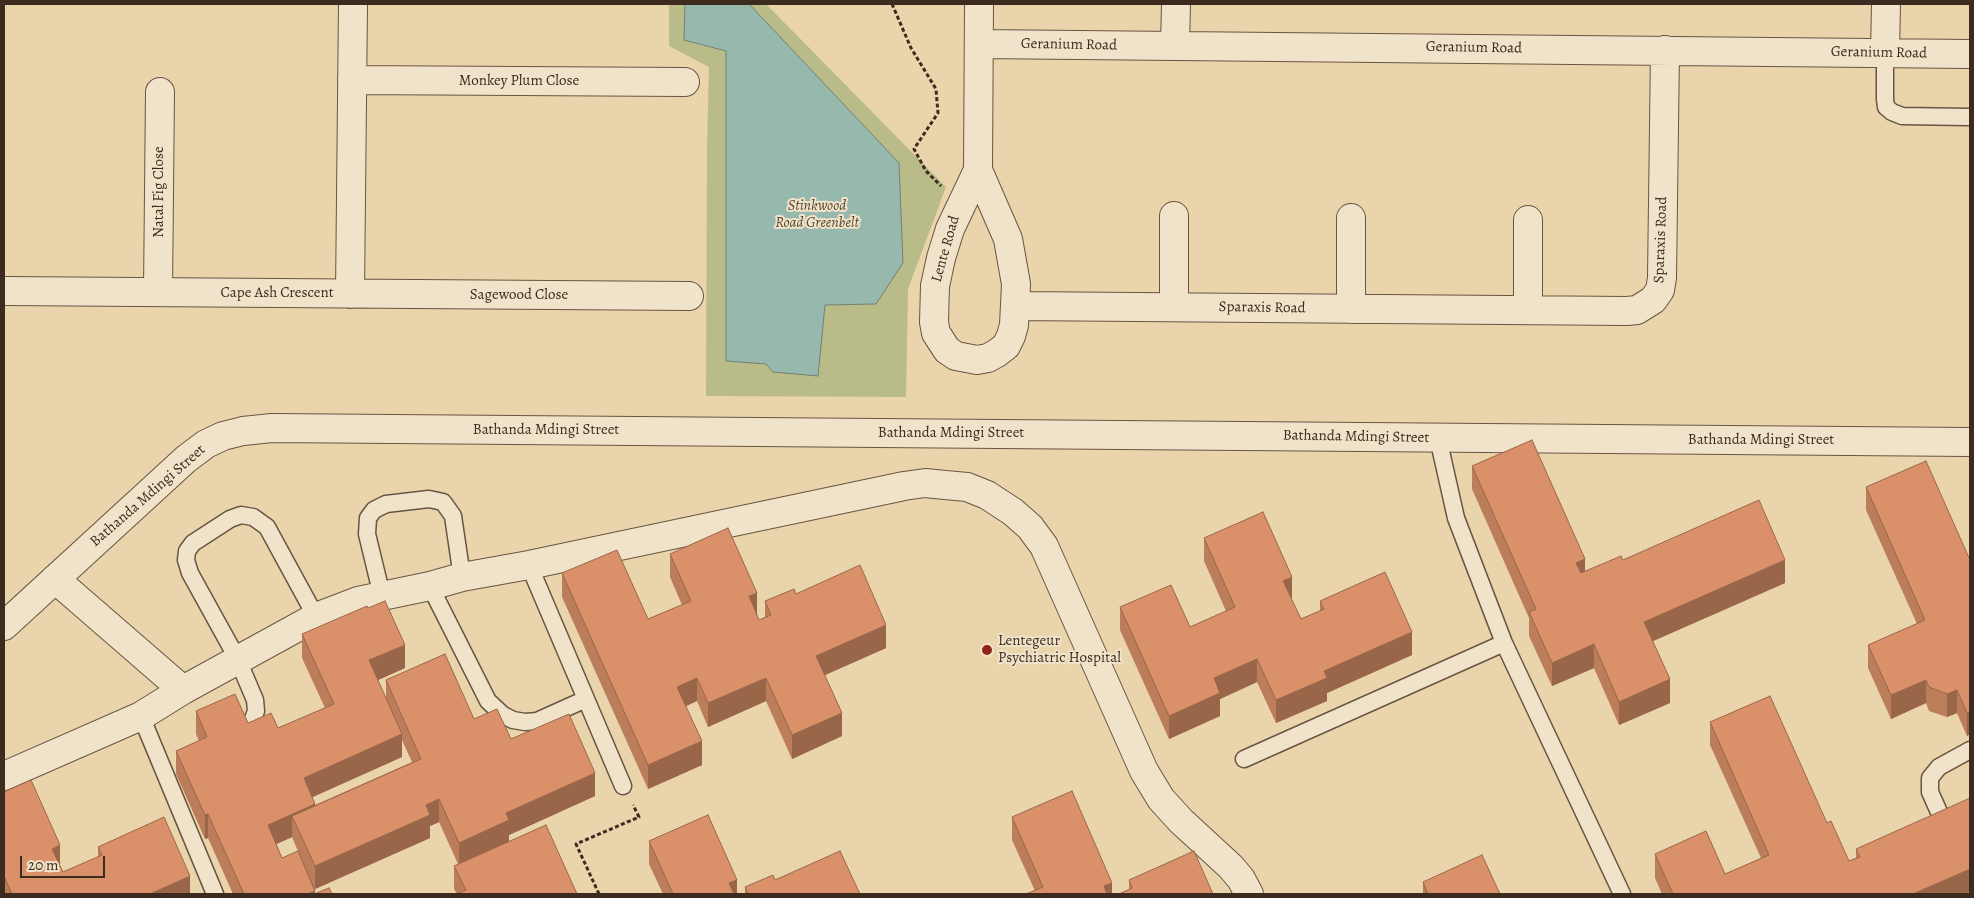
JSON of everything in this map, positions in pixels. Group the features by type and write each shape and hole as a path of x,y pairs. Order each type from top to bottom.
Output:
{"street":[{"name":"Cape Ash Crescent","path":"4,291 350,294 353,4"},
{"name":"Lente Road","path":"978,170 950,228 935,286 934,322 941,342 948,350 956,356 977,360 988,358 1006,346 1014,325 1016,284 1008,239 1001,219 978,170 979,4"},
{"path":"1175,46 1176,4"},
{"path":"1885,53 1886,4"},
{"name":"Geranium Road","path":"978,44 1970,54"},
{"name":"Sparaxis Road","path":"1015,306 1637,310 1653,300 1660,290 1662,278 1665,50"},
{"name":"Monkey Plum Close","path":"352,80 685,82"},
{"name":"Natal Fig Close","path":"158,292 160,92"},
{"path":"1174,216 1174,307"},
{"path":"1351,309 1352,218"},
{"path":"1528,220 1528,310"},
{"name":"Sagewood Close","path":"350,294 689,296"},
{"name":"Bathanda Mdingi Street","path":"4,626 186,459 206,444 223,436 243,431 282,428 1970,442"},
{"path":"4,776 141,716 183,690 316,617 358,601 430,586 462,576 529,565 904,486 925,484 967,487 987,495 1013,512 1030,527 1044,546 1144,771 1161,799 1181,821 1232,867 1249,894"},
{"path":"56,578 183,690"}],"lane":[{"path":"1885,53 1886,108 1902,116 1970,117"},
{"path":"1438,438 1456,518 1504,643 1622,894"},
{"path":"382,596 367,534 368,518 374,510 386,504 429,499 443,502 453,516 462,576"},
{"path":"241,732 248,726 256,711 255,700 238,660 190,573 186,560 187,551 192,542 230,519 241,515 253,517 267,527 316,617"},
{"path":"529,565 623,786"},
{"path":"430,586 488,701 503,715 513,720 537,722 586,699"},
{"path":"1244,759 1504,643"},
{"path":"141,716 215,894"},
{"path":"1943,821 1930,792 1930,778 1939,767 1970,750"},
{"path":"161,764 177,757"}],"path":[{"path":"892,4 911,48 936,89 938,113 914,149 926,171 940,185 962,201"},
{"path":"599,894 576,844 639,817 623,786"}],"green space":[{"name":"Stinkwood Road Greenbelt","path":"669,4 766,4 946,187 908,289 906,397 706,396 709,67 669,46"}],"water":[{"name":"Stinkwood Road Greenbelt","path":"685,4 749,4 899,163 903,263 876,304 825,305 818,376 773,372 766,364 726,361 726,51 684,40"}],"building":[{"path":"1532,440 1585,559 1576,563 1581,573 1621,556 1623,560 1759,500 1785,560 1644,622 1670,679 1619,702 1594,644 1552,663 1529,612 1536,609 1472,466"},
{"path":"1926,461 1970,560 1970,711 1967,713 1957,690 1947,694 1929,687 1926,680 1891,695 1868,645 1925,620 1866,487"},
{"path":"1263,512 1292,577 1283,581 1301,619 1324,609 1320,601 1385,572 1412,632 1324,671 1327,678 1276,700 1257,659 1214,678 1220,693 1169,716 1120,607 1171,585 1190,627 1235,607 1204,538"},
{"path":"728,528 757,593 749,596 759,620 771,615 765,601 794,589 796,594 860,565 886,625 816,656 842,713 792,735 766,678 708,703 697,678 677,687 702,741 648,765 562,573 617,550 648,619 691,601 670,554"},
{"path":"385,601 405,645 369,660 402,734 304,778 315,804 268,825 282,858 298,851 315,891 307,894 244,894 208,814 205,815 176,751 207,737 196,711 235,694 248,723 271,713 278,728 334,704 302,634 367,606 368,608"},
{"path":"445,654 474,719 497,709 511,739 569,714 595,773 506,813 509,820 459,843 439,799 426,805 430,815 315,866 292,816 421,759 386,680"},
{"path":"1770,696 1827,823 1831,821 1849,861 1860,857 1856,849 1970,798 1970,869 1913,894 1673,894 1655,854 1706,831 1725,874 1769,855 1710,722"},
{"path":"31,780 60,845 52,849 63,872 102,855 98,847 164,817 190,876 150,894 12,894 4,876 4,792"},
{"path":"1072,791 1112,883 1104,886 1107,894 1026,894 1043,887 1012,817"},
{"path":"708,815 737,880 729,883 734,894 673,894 649,841"},
{"path":"546,825 577,894 457,894 466,890 454,866"},
{"path":"840,851 860,894 748,894 745,887 773,875 775,880"},
{"path":"1194,851 1213,894 1119,894 1132,888 1129,880"},
{"path":"1482,855 1500,894 1428,894 1423,882"},
{"path":"329,888 332,894 314,894"}],"place":[{"name":"Lentegeur Psychiatric Hospital","path":"987,650"}]}
